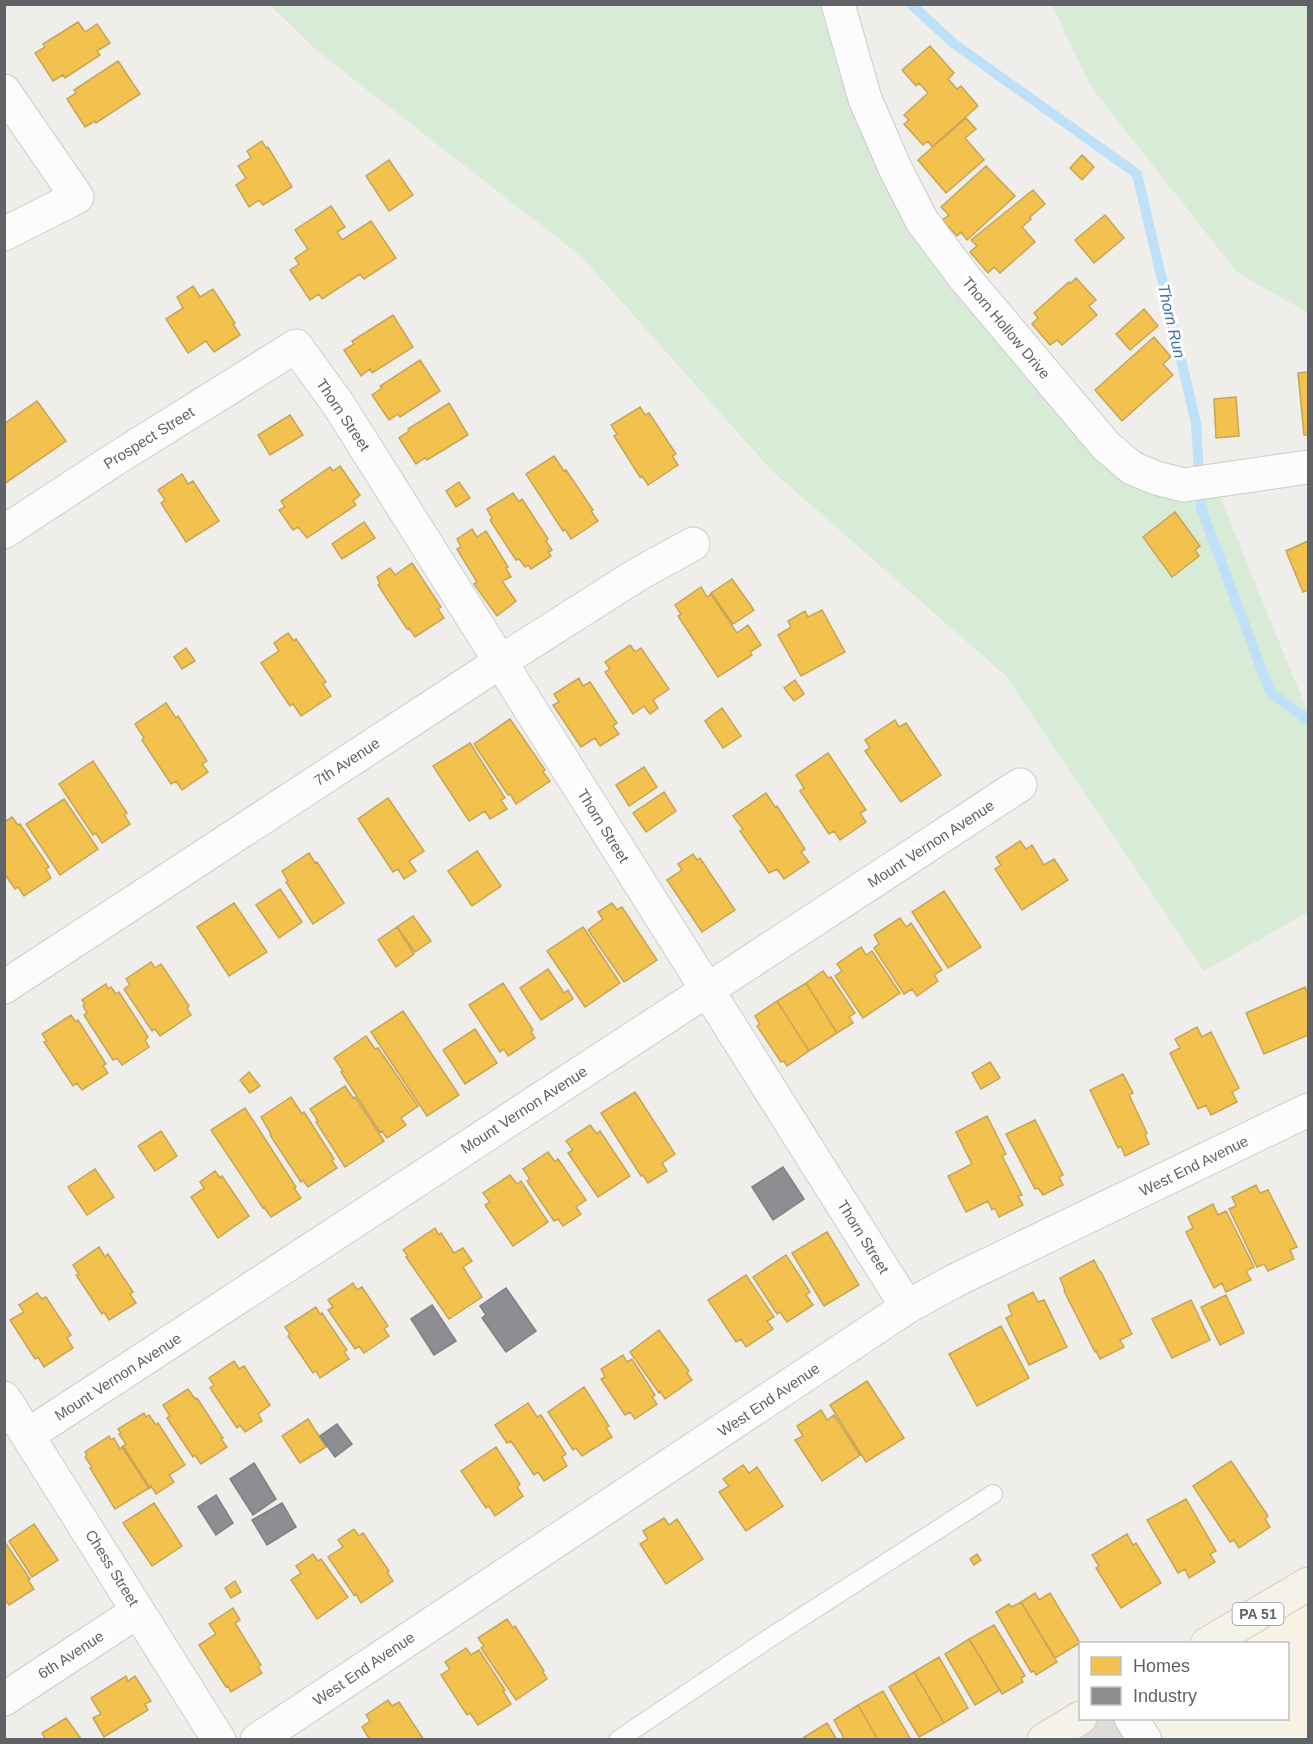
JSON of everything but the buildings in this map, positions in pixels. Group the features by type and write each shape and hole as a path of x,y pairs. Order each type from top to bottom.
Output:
{"main road":[{"name":"PA 51","path":"1210,1642 1308,1584"},
{"path":"1044,1740 1079,1719"}],"street":[{"name":"Thorn Hollow Drive","path":"838,4 866,99 895,168 922,221 971,286 1106,446 1132,468 1156,478 1199,483 1308,467"},
{"path":"4,91 77,197 4,234"},
{"name":"Prospect Street","path":"4,532 112,461 296,346"},
{"name":"Thorn Street","path":"296,346 338,404 907,1308"},
{"name":"7th Avenue","path":"4,987 500,662 640,573 693,544"},
{"name":"Mount Vernon Avenue","path":"28,1436 1020,786"},
{"name":"West End Avenue","path":"257,1740 907,1308 954,1281 1308,1110"},
{"name":"Chess Street","path":"4,1398 219,1740"},
{"name":"6th Avenue","path":"4,1699 138,1611"},
{"path":"1132,1720 1145,1740"}],"lane":[{"path":"618,1740 771,1637 993,1494"}],"shaded area":[{"path":"1308,1584 1308,1739 1145,1739 1132,1720 1289,1720 1289,1642 1209,1642"},
{"path":"1079,1719 1132,1720 1145,1740 1044,1740"}],"green space":[{"path":"270,5 838,5 895,168 1106,446 1214,482 1308,713 1308,912 1204,971 1006,676 771,470 582,257 316,50"},
{"path":"1052,5 1308,5 1308,313 1237,272 1091,87"}],"waterway":[{"name":"Thorn Run","path":"911,4 953,43 1137,174 1196,423 1201,508 1270,692 1308,720"}]}
